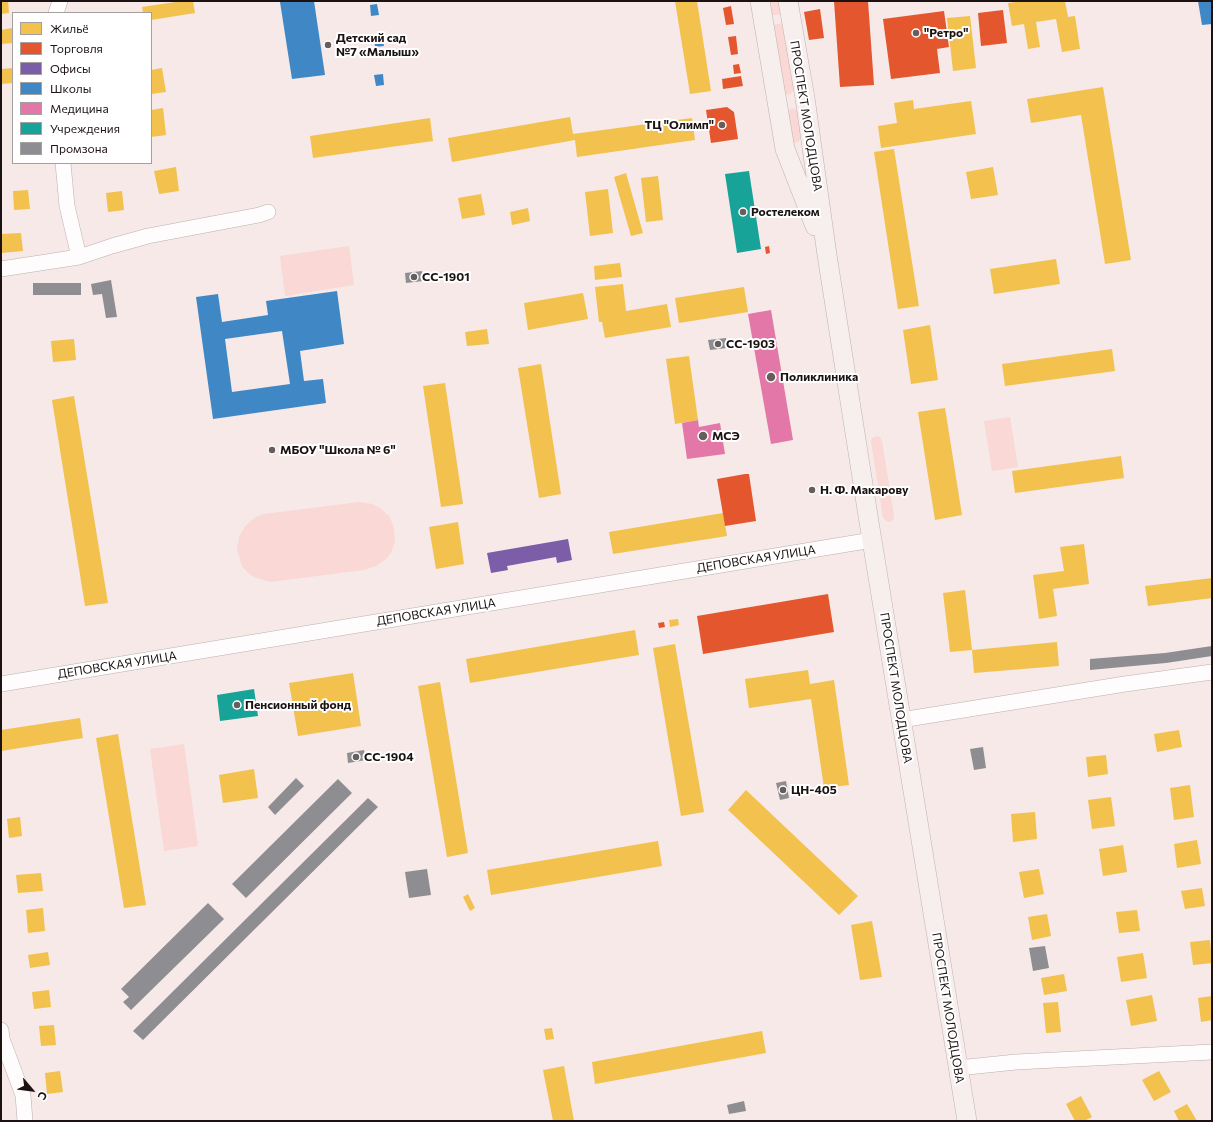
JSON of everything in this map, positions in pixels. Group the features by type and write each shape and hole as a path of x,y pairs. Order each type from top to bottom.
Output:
{"main road":[{"name":"ПРОСПЕКТ МОЛОДЦОВА","path":"760,1 785,149 827,255"},
{"name":"ПРОСПЕКТ МОЛОДЦОВА","path":"788,1 805,98 827,255 900,720 967,1121"}],"street":[{"path":"56,12 60,1"},
{"path":"63,164 67,206 78,257"},
{"path":"1,269 78,257 148,236 268,212"},
{"name":"ДЕПОВСКАЯ УЛИЦА","path":"1,684 872,540"},
{"path":"900,720 1125,684 1212,672"},
{"path":"1,1030 2,1039 23,1095 26,1121"},
{"path":"958,1068 1016,1062 1212,1052"}],"shaded area":[{"path":"767,1 779,1 782,14 769,16"},
{"path":"783,23 794,89 791,94 787,95 784,92 773,25"},
{"path":"794,108 798,112 801,138 798,142 794,143 791,140 787,113 790,109"},
{"path":"349,246 354,285 285,296 280,256"},
{"path":"1010,417 1018,467 992,471 984,421"},
{"path":"877,436 880,437 882,441 894,516 893,520 890,522 886,521 883,517 871,442 872,438"},
{"path":"359,502 372,504 380,508 390,517 394,529 395,541 391,553 386,559 376,566 364,570 270,582 254,577 242,566 237,550 239,537 245,526 256,517 264,514"},
{"path":"184,744 198,846 164,851 150,749"}],"building: Жильё":[{"path":"1,1 8,1 9,13 1,14"},
{"path":"182,1 193,1 195,13 152,20 152,12 143,12 142,7"},
{"path":"675,1 697,1 711,91 690,94"},
{"path":"1023,1 1065,1 1068,17 1075,16 1080,49 1062,52 1056,19 1036,22 1040,47 1028,49 1024,24 1012,26 1008,3"},
{"path":"970,16 976,68 953,71 947,18"},
{"path":"12,28 12,43 1,44 1,30"},
{"path":"12,68 12,83 1,84 1,69"},
{"path":"162,68 166,92 152,94 152,70"},
{"path":"1103,87 1131,260 1105,264 1081,115 1031,123 1027,99"},
{"path":"913,100 914,109 971,101 976,134 881,148 878,126 897,123 894,103"},
{"path":"163,108 166,135 152,137 152,110"},
{"path":"570,117 573,134 692,118 695,140 577,157 575,140 452,162 448,138"},
{"path":"430,118 433,141 313,158 310,136"},
{"path":"894,149 919,306 898,309 874,152"},
{"path":"176,167 179,191 159,194 154,171"},
{"path":"993,167 998,195 971,199 966,172"},
{"path":"626,173 643,233 631,236 614,177"},
{"path":"658,176 663,220 646,222 641,178"},
{"path":"608,189 613,233 590,236 585,192"},
{"path":"28,190 30,209 14,210 13,191"},
{"path":"122,191 124,210 108,212 106,193"},
{"path":"481,194 485,215 462,219 458,198"},
{"path":"528,208 530,221 512,225 510,212"},
{"path":"21,233 23,251 1,253 1,234"},
{"path":"1056,259 1060,284 994,294 990,269"},
{"path":"620,263 622,277 595,280 594,266"},
{"path":"623,284 626,311 667,304 671,327 605,338 602,322 599,322 595,287"},
{"path":"744,287 748,312 679,323 675,298"},
{"path":"583,293 588,319 528,330 524,303"},
{"path":"930,325 938,380 911,384 903,330"},
{"path":"487,329 489,344 467,346 465,332"},
{"path":"74,339 76,360 53,362 51,341"},
{"path":"1112,349 1115,371 1005,386 1002,364"},
{"path":"689,356 698,420 675,424 666,359"},
{"path":"541,364 561,494 539,498 518,368"},
{"path":"445,383 463,504 441,507 423,386"},
{"path":"74,396 108,603 85,606 52,400"},
{"path":"945,408 962,515 935,520 918,412"},
{"path":"1121,456 1124,478 1015,493 1012,471"},
{"path":"723,513 727,536 613,554 609,532"},
{"path":"458,522 464,564 436,569 429,527"},
{"path":"1084,544 1089,584 1053,589 1057,616 1039,619 1033,575 1064,571 1060,547"},
{"path":"1212,578 1212,598 1148,606 1145,586"},
{"path":"965,590 972,650 950,652 943,593"},
{"path":"678,619 679,625 670,627 669,620"},
{"path":"635,630 639,655 470,683 466,659"},
{"path":"1057,642 1059,666 974,673 972,650"},
{"path":"675,644 704,812 681,816 653,648"},
{"path":"808,670 810,684 834,680 849,785 824,788 811,699 749,708 745,679"},
{"path":"353,673 361,726 298,736 289,683"},
{"path":"440,682 468,853 447,857 418,686"},
{"path":"80,718 83,738 1,751 1,730"},
{"path":"1179,730 1182,747 1157,752 1154,734"},
{"path":"118,734 146,905 124,908 96,738"},
{"path":"1106,755 1108,774 1088,777 1086,757"},
{"path":"254,769 258,798 223,803 219,775"},
{"path":"1190,785 1194,817 1174,820 1170,788"},
{"path":"746,790 858,896 839,915 728,810"},
{"path":"1111,797 1115,826 1092,829 1088,800"},
{"path":"1035,812 1037,839 1013,842 1011,814"},
{"path":"20,817 22,836 9,838 7,819"},
{"path":"1197,840 1201,864 1177,868 1174,844"},
{"path":"658,841 662,866 491,895 487,870"},
{"path":"1123,845 1127,872 1103,876 1099,849"},
{"path":"1039,869 1044,894 1024,898 1019,872"},
{"path":"41,873 43,891 18,893 16,875"},
{"path":"1202,888 1205,906 1185,909 1181,891"},
{"path":"468,894 475,908 470,911 463,897"},
{"path":"43,908 45,931 28,933 26,910"},
{"path":"1137,910 1140,931 1119,933 1116,912"},
{"path":"1047,914 1051,936 1032,940 1028,917"},
{"path":"872,921 882,977 860,980 851,925"},
{"path":"1210,940 1212,963 1193,965 1190,942"},
{"path":"48,952 50,965 30,968 28,955"},
{"path":"1143,953 1147,978 1121,982 1117,957"},
{"path":"1064,974 1067,991 1044,995 1041,978"},
{"path":"49,990 51,1007 34,1009 32,992"},
{"path":"1152,995 1157,1021 1131,1026 1126,1000"},
{"path":"1212,996 1212,1020 1201,1022 1198,998"},
{"path":"1058,1002 1061,1032 1046,1033 1043,1003"},
{"path":"54,1025 56,1045 41,1046 39,1026"},
{"path":"552,1028 554,1039 546,1040 544,1029"},
{"path":"762,1031 766,1053 595,1084 592,1062"},
{"path":"564,1066 574,1121 553,1121 543,1070"},
{"path":"60,1071 63,1092 47,1094 45,1073"},
{"path":"1159,1071 1171,1092 1154,1101 1142,1080"},
{"path":"1081,1096 1092,1117 1084,1121 1075,1121 1066,1104"},
{"path":"1187,1104 1197,1121 1179,1121 1174,1111"}],"building: Торговля":[{"path":"834,1 868,1 874,85 840,87"},
{"path":"731,6 734,24 726,25 723,8"},
{"path":"820,9 824,38 809,40 804,12"},
{"path":"1003,10 1007,43 981,46 978,13"},
{"name":"\"Ретро\"","path":"944,11 949,47 937,49 940,73 891,79 883,19"},
{"path":"736,36 738,54 731,55 728,37"},
{"path":"739,64 741,73 734,74 733,65"},
{"path":"741,76 743,86 723,89 722,79"},
{"name":"ТЦ \"Олимп\"","path":"727,107 734,112 738,139 711,143 706,110"},
{"path":"769,246 770,253 766,254 765,247"},
{"path":"749,474 756,521 725,526 717,479"},
{"path":"828,594 834,632 703,654 697,616"},
{"path":"664,622 665,627 659,628 658,623"}],"building: Офисы":[{"path":"568,539 572,560 557,563 556,557 507,566 508,570 491,573 487,553"}],"building: Школы":[{"path":"314,1 325,75 292,79 280,2"},
{"path":"1198,1 1212,1 1212,24 1202,25"},
{"path":"377,4 379,15 371,16 370,5"},
{"path":"382,35 384,46 375,47 374,37"},
{"path":"383,74 384,85 376,86 374,75"},
{"path":"337,291 344,344 300,351 304,381 323,379 326,403 213,419 196,297 218,294 222,322 268,315 266,301","holes":["282,331 290,384 232,392 225,339"]}],"building: Медицина":[{"name":"Поликлиника","path":"771,310 793,440 771,444 748,314"},
{"name":"МСЭ","path":"698,420 699,427 720,423 725,454 687,459 682,423"}],"building: Учреждения":[{"name":"Ростелеком","path":"749,171 761,249 737,253 725,174"},
{"name":"Пенсионный фонд","path":"254,689 258,716 220,721 217,695"}],"building: Промзона":[{"name":"СС-1901","path":"422,271 423,281 406,283 405,273"},
{"path":"111,280 117,317 106,318 102,294 93,295 91,284"},
{"path":"33,283 81,283 81,295 33,295"},
{"name":"СС-1903","path":"726,338 727,348 710,350 708,340"},
{"path":"1212,646 1212,656 1166,663 1090,670 1090,659 1165,653"},
{"path":"983,747 986,768 974,770 970,749"},
{"name":"СС-1904","path":"364,750 366,760 348,763 347,753"},
{"path":"296,778 304,786 275,815 268,807"},
{"path":"338,779 352,793 246,898 232,884"},
{"name":"ЦН-405","path":"786,781 789,798 780,800 776,783"},
{"path":"368,798 378,807 143,1040 133,1031"},
{"path":"427,869 431,895 409,898 405,872"},
{"path":"208,903 224,919 131,1010 123,1002 129,997 121,989"},
{"path":"1045,946 1049,968 1033,971 1029,948"},
{"path":"744,1101 746,1111 729,1114 727,1105"}],"place":[{"name":"\"Ретро\"","path":"916,33"},
{"name":"Детский сад №7 «Малыш»","path":"328,45"},
{"name":"ТЦ \"Олимп\"","path":"722,125"},
{"name":"Ростелеком","path":"743,212"},
{"name":"СС-1901","path":"414,277"},
{"name":"СС-1903","path":"718,344"},
{"name":"Поликлиника","path":"771,377"},
{"name":"МСЭ","path":"703,436"},
{"name":"МБОУ \"Школа № 6\"","path":"272,450"},
{"name":"Н. Ф. Макарову","path":"812,490"},
{"name":"Пенсионный фонд","path":"237,705"},
{"name":"СС-1904","path":"356,757"},
{"name":"ЦН-405","path":"783,790"}]}
